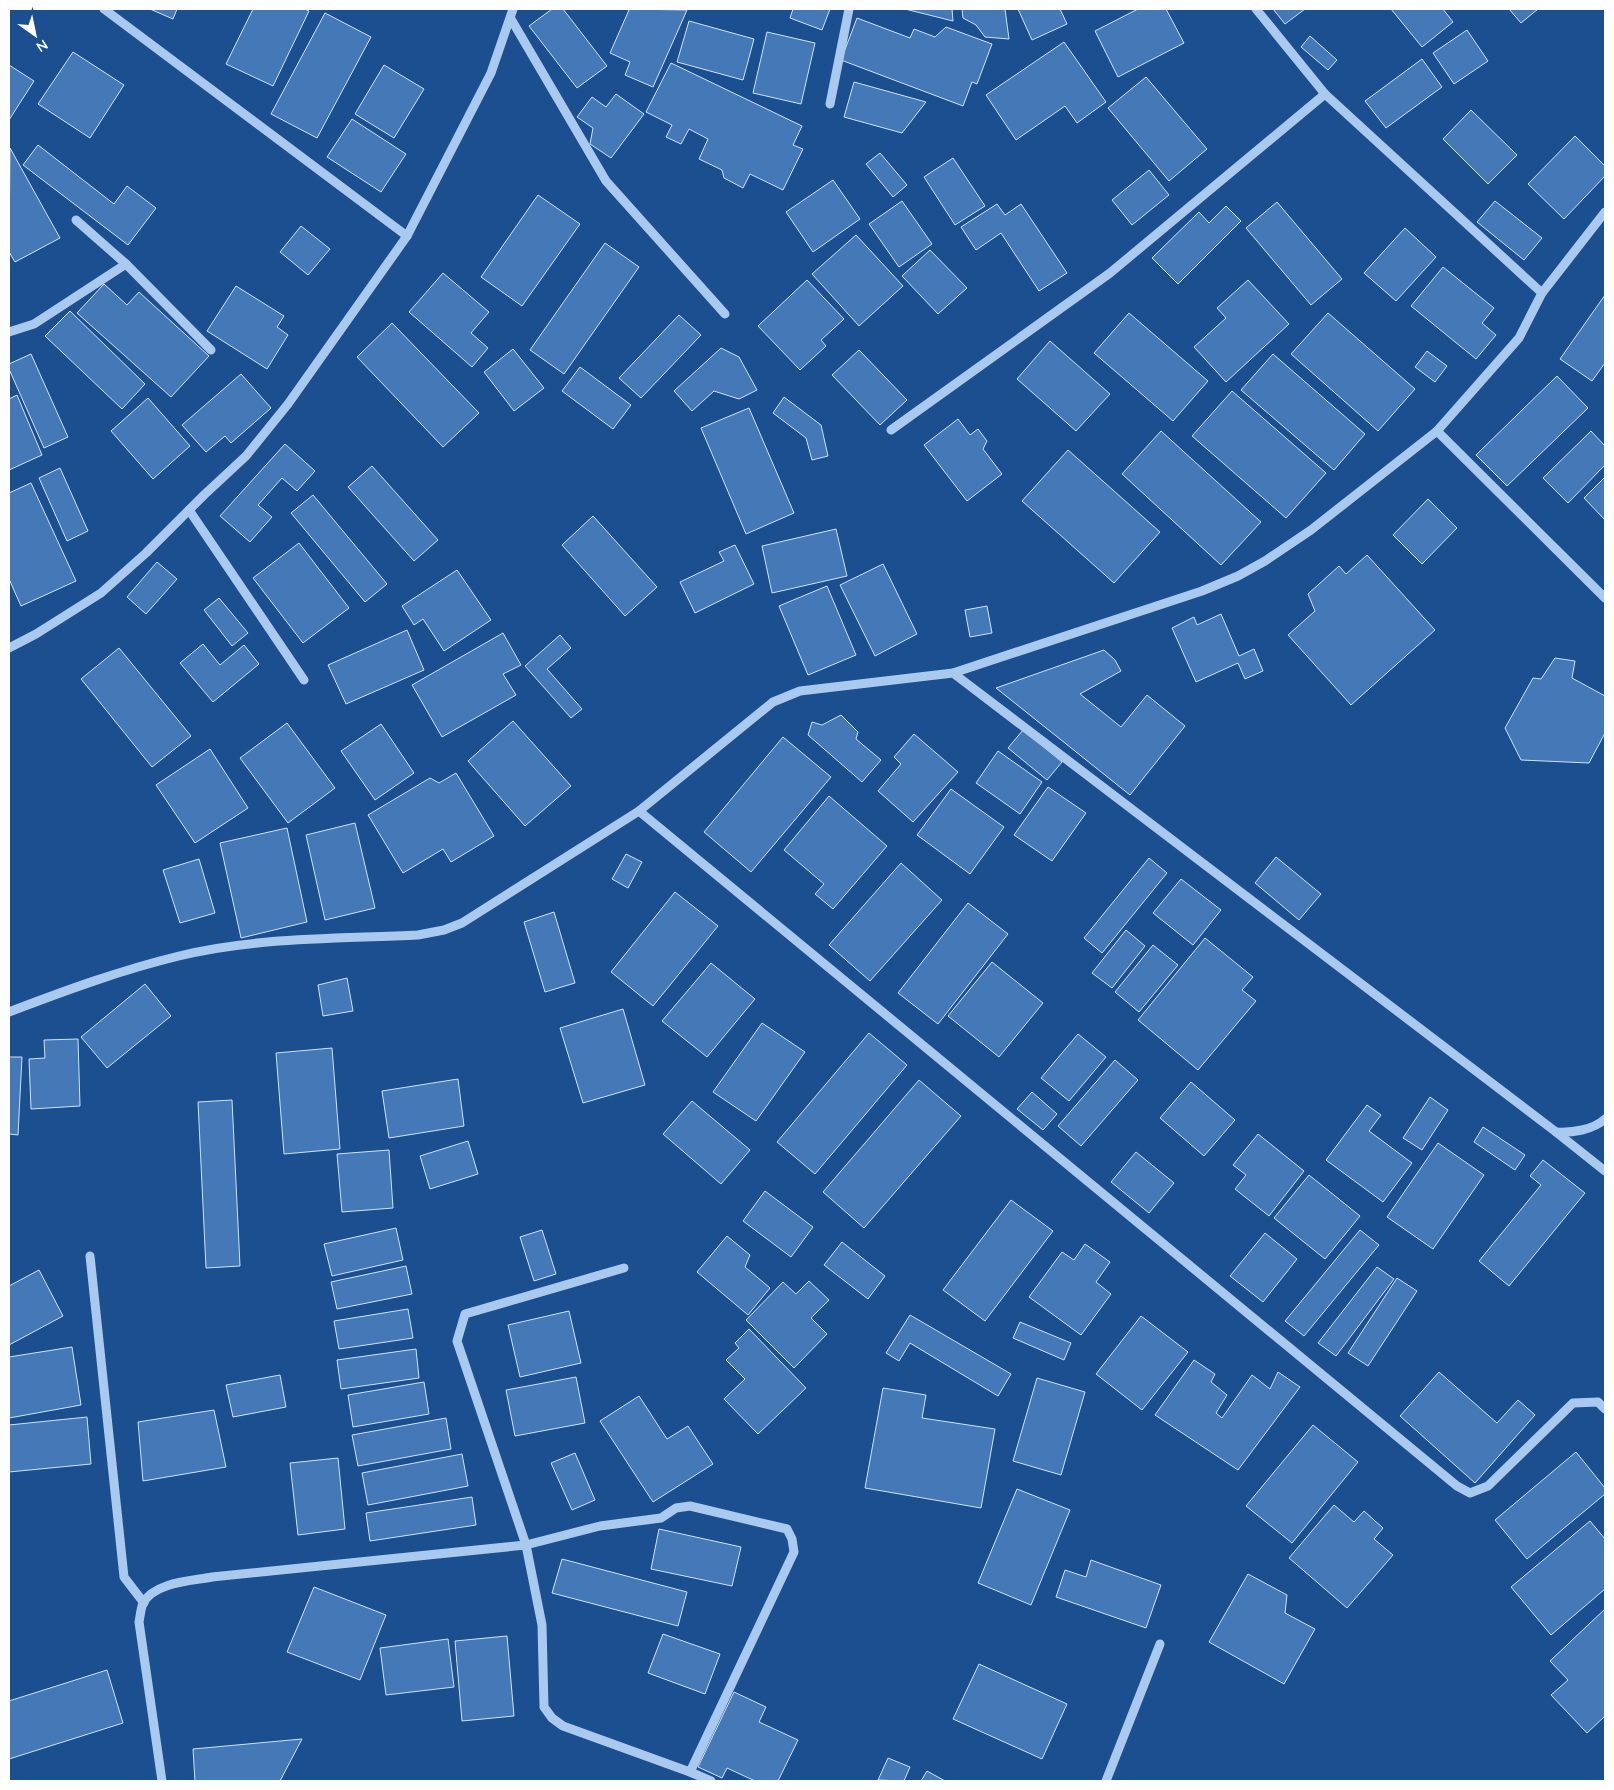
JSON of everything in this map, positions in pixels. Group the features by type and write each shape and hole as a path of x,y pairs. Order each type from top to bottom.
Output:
{"street":[{"path":"104,9 407,236"},
{"path":"9,648 36,634 101,593 146,553 246,456 288,404 407,236 491,74 514,9"},
{"path":"830,104 849,9"},
{"path":"1256,9 1325,94 1542,293"},
{"path":"511,20 606,182 725,314"},
{"path":"891,430 1110,273 1325,94"},
{"path":"9,1012 65,991 180,955 251,944 418,935 444,930 462,923 639,811 773,702 788,695 800,691 953,673 1202,591 1238,576 1265,562 1311,530 1437,431 1465,402 1519,338 1542,293 1605,212"},
{"path":"76,220 126,264 211,350"},
{"path":"9,332 34,324 126,264"},
{"path":"1437,431 1605,598"},
{"path":"189,510 304,680"},
{"path":"953,673 1605,1171"},
{"path":"639,811 1457,1486 1470,1492 1488,1486 1573,1403 1598,1402 1605,1409"},
{"path":"1556,1132 1583,1129 1605,1119"},
{"path":"90,1256 124,1577 144,1603"},
{"path":"624,1268 465,1314 457,1341 526,1545 542,1625 544,1707 552,1718 563,1726 710,1781"},
{"path":"162,1781 139,1622 144,1603 156,1591 177,1583 212,1578 526,1545 600,1526 661,1518 676,1508 690,1506 786,1529 792,1539 794,1552 690,1772"},
{"path":"1106,1781 1160,1644"}],"building":[{"path":"150,9 177,9 173,19"},
{"path":"253,9 305,9 309,11 273,86 226,64"},
{"path":"552,9 563,9 607,66 577,88 529,26"},
{"path":"625,9 687,10 653,87 625,75 630,62 610,53 629,10"},
{"path":"793,9 830,9 822,30 790,18"},
{"path":"905,9 952,9 953,21"},
{"path":"962,9 1005,9 1009,39 985,37 976,25 963,18"},
{"path":"1018,9 1060,9 1067,24 1032,40"},
{"path":"1138,9 1166,9 1184,43 1118,77 1095,31"},
{"path":"1273,9 1305,9 1285,24"},
{"path":"1391,9 1443,9 1453,22 1422,47"},
{"path":"1509,9 1538,9 1521,23"},
{"path":"325,13 371,37 317,138 271,114"},
{"path":"857,18 910,38 914,29 935,37 946,27 992,44 977,84 972,82 963,106 841,60"},
{"path":"689,21 754,39 743,80 677,62"},
{"path":"1467,30 1488,61 1454,84 1433,53"},
{"path":"767,32 815,43 801,104 753,93"},
{"path":"1310,36 1337,60 1328,70 1301,47"},
{"path":"1064,42 1106,102 1077,123 1065,106 1016,140 986,95"},
{"path":"73,52 124,85 90,138 38,104"},
{"path":"1422,59 1442,87 1386,128 1365,101"},
{"path":"671,63 802,126 793,145 803,149 783,190 750,174 743,188 724,178 722,170 699,159 708,139 689,129 681,144 666,137 672,125 646,112"},
{"path":"9,65 34,81 9,120"},
{"path":"384,65 424,89 394,138 355,114"},
{"path":"1146,77 1207,149 1169,181 1108,108"},
{"path":"854,82 926,102 902,133 844,117"},
{"path":"616,94 644,114 611,158 590,144 593,128 577,117 592,97 606,107"},
{"path":"1471,110 1517,155 1488,184 1443,139"},
{"path":"352,119 406,154 381,192 327,157"},
{"path":"1575,136 1605,166 1605,176 1564,219 1528,184"},
{"path":"38,145 114,204 127,186 156,208 128,245 23,165"},
{"path":"10,148 60,238 15,262 9,252"},
{"path":"880,153 907,185 893,197 866,164"},
{"path":"953,158 985,206 955,225 924,177"},
{"path":"1149,170 1169,195 1132,225 1112,200"},
{"path":"833,180 860,219 813,252 786,212"},
{"path":"538,195 580,224 522,306 481,277"},
{"path":"902,201 932,244 899,267 869,224"},
{"path":"1495,201 1542,238 1524,260 1477,222"},
{"path":"1277,202 1342,279 1311,305 1246,228"},
{"path":"997,204 1005,215 1021,204 1067,273 1039,291 1001,233 976,250 961,227"},
{"path":"1226,206 1241,221 1178,284 1152,258 1199,212 1209,223"},
{"path":"301,226 330,249 308,275 280,252"},
{"path":"1405,228 1436,257 1396,301 1364,273"},
{"path":"856,235 903,286 859,326 812,274"},
{"path":"605,243 639,267 564,374 530,350"},
{"path":"930,250 967,288 938,314 902,276"},
{"path":"1443,267 1494,308 1482,323 1496,335 1476,359 1411,306"},
{"path":"443,273 489,312 471,333 488,348 472,367 409,312"},
{"path":"807,280 844,319 821,340 826,346 800,370 758,326"},
{"path":"1248,280 1289,324 1226,382 1194,347 1226,318 1217,308"},
{"path":"104,284 127,305 139,292 209,356 171,397 77,313"},
{"path":"236,286 284,316 277,327 288,335 267,369 207,331"},
{"path":"1605,295 1605,363 1592,381 1560,359"},
{"path":"70,311 145,384 122,409 45,336"},
{"path":"1129,313 1208,381 1173,421 1094,353"},
{"path":"1328,313 1415,389 1378,431 1291,354"},
{"path":"679,315 701,335 641,398 619,378"},
{"path":"392,323 479,413 443,447 357,357"},
{"path":"1050,341 1110,394 1076,431 1017,379"},
{"path":"721,348 739,357 757,390 739,399 714,391 692,411 674,391"},
{"path":"513,349 544,388 514,411 484,372"},
{"path":"859,350 907,400 880,425 832,375"},
{"path":"1427,351 1447,366 1435,382 1415,367"},
{"path":"31,354 68,437 44,448 9,369 9,364"},
{"path":"1273,354 1365,434 1334,470 1241,390"},
{"path":"580,367 631,405 613,429 562,391"},
{"path":"241,374 271,408 231,443 225,436 206,452 182,425"},
{"path":"1557,376 1588,408 1507,486 1476,455"},
{"path":"1232,391 1326,473 1286,518 1192,436"},
{"path":"17,395 42,455 9,470 9,399"},
{"path":"784,397 821,425 828,456 812,460 806,438 773,413"},
{"path":"148,398 190,446 153,479 111,431"},
{"path":"749,408 794,513 746,534 701,428"},
{"path":"958,419 970,435 978,429 987,441 983,449 1002,474 967,501 924,445"},
{"path":"1161,431 1261,522 1221,565 1122,474"},
{"path":"1591,431 1605,446 1605,465 1568,503 1543,478"},
{"path":"285,444 315,471 297,491 282,478 258,505 272,517 250,542 220,516"},
{"path":"1068,450 1160,532 1114,583 1022,501"},
{"path":"372,466 438,540 414,561 348,487"},
{"path":"60,468 88,531 67,541 39,478"},
{"path":"1605,477 1605,520 1584,498"},
{"path":"31,483 76,581 21,606 9,579 9,493"},
{"path":"313,495 387,584 365,602 291,513"},
{"path":"1428,499 1457,528 1422,564 1393,535"},
{"path":"593,516 657,587 625,616 562,545"},
{"path":"836,529 847,576 772,593 762,546"},
{"path":"299,543 349,608 303,643 253,578"},
{"path":"735,545 754,584 695,613 680,582 724,561 719,552"},
{"path":"1367,555 1435,630 1351,705 1288,635 1315,611 1308,594 1339,566 1346,574"},
{"path":"157,562 177,579 146,614 127,597"},
{"path":"883,564 917,634 875,656 840,585"},
{"path":"457,570 491,620 444,651 423,619 414,625 402,606"},
{"path":"827,586 856,655 808,675 779,606"},
{"path":"219,598 248,633 232,646 204,610"},
{"path":"987,606 992,633 970,637 965,610"},
{"path":"1221,614 1239,656 1254,649 1263,671 1245,679 1238,663 1196,682 1172,628 1194,617 1197,625"},
{"path":"407,630 424,670 346,704 328,665"},
{"path":"503,633 521,665 503,674 516,695 442,737 412,685"},
{"path":"560,635 571,648 547,669 582,709 571,718 525,666"},
{"path":"203,644 220,665 244,645 259,664 213,702 180,663"},
{"path":"119,648 191,736 152,767 81,679"},
{"path":"1104,650 1115,660 1121,671 1080,694 1121,727 1147,695 1185,726 1130,795 996,688"},
{"path":"1555,658 1575,661 1572,678 1605,696 1605,733 1589,763 1521,760 1505,728 1533,678 1541,679"},
{"path":"841,715 858,732 856,739 881,760 862,782 808,735 812,722 822,725"},
{"path":"513,721 571,786 525,826 468,761"},
{"path":"287,723 335,788 288,823 240,758"},
{"path":"381,724 414,773 375,800 341,751"},
{"path":"1023,730 1062,762 1047,780 1008,748"},
{"path":"914,734 958,772 913,822 878,791 901,764 894,757"},
{"path":"783,737 831,777 751,872 704,832"},
{"path":"210,749 248,808 195,843 156,785"},
{"path":"998,751 1042,782 1020,814 976,783"},
{"path":"456,773 494,836 451,862 443,849 403,873 368,815 430,778 439,783"},
{"path":"1048,787 1086,813 1052,861 1014,835"},
{"path":"951,789 1004,827 970,874 917,835"},
{"path":"829,796 887,846 833,909 815,894 824,884 784,850"},
{"path":"355,823 375,908 325,920 306,835"},
{"path":"287,828 307,922 241,938 220,843"},
{"path":"626,854 642,862 628,888 612,879"},
{"path":"1276,857 1321,894 1299,920 1255,883"},
{"path":"1149,858 1167,873 1102,953 1084,938"},
{"path":"199,859 215,913 180,923 163,870"},
{"path":"901,863 942,900 870,981 829,945"},
{"path":"1181,879 1221,910 1193,945 1153,913"},
{"path":"675,892 718,926 653,1006 611,972"},
{"path":"968,903 1008,934 938,1024 898,993"},
{"path":"554,912 575,983 545,992 524,922"},
{"path":"1126,930 1145,946 1112,988 1092,973"},
{"path":"1205,938 1253,977 1242,990 1256,1001 1198,1070 1138,1020"},
{"path":"1153,945 1178,965 1139,1012 1115,992"},
{"path":"992,962 1043,1003 999,1057 948,1016"},
{"path":"711,963 755,999 707,1057 662,1021"},
{"path":"347,978 353,1011 323,1016 318,985"},
{"path":"145,984 171,1016 107,1068 81,1037"},
{"path":"623,1009 645,1085 583,1103 560,1028"},
{"path":"762,1023 805,1052 756,1121 713,1092"},
{"path":"869,1033 907,1065 815,1174 777,1142"},
{"path":"1078,1034 1106,1057 1069,1101 1041,1078"},
{"path":"78,1039 80,1106 31,1109 29,1059 45,1058 44,1040"},
{"path":"332,1048 340,1149 284,1154 276,1053"},
{"path":"9,1057 22,1057 18,1135 9,1134"},
{"path":"1115,1060 1138,1080 1081,1146 1058,1126"},
{"path":"458,1079 464,1126 389,1138 382,1091"},
{"path":"919,1080 961,1116 864,1228 823,1192"},
{"path":"1191,1082 1235,1120 1204,1156 1160,1118"},
{"path":"1032,1092 1057,1114 1043,1130 1017,1109"},
{"path":"1430,1097 1448,1110 1422,1150 1403,1138"},
{"path":"232,1100 240,1266 206,1268 198,1102"},
{"path":"692,1101 750,1150 721,1184 663,1134"},
{"path":"1367,1105 1381,1115 1369,1131 1412,1163 1383,1202 1326,1160"},
{"path":"1483,1127 1525,1155 1515,1170 1474,1142"},
{"path":"1258,1134 1304,1171 1269,1216 1235,1189 1246,1175 1233,1165"},
{"path":"468,1141 478,1174 430,1189 420,1156"},
{"path":"1438,1143 1484,1175 1433,1249 1387,1217"},
{"path":"389,1150 393,1208 342,1212 337,1154"},
{"path":"1136,1152 1174,1183 1149,1213 1111,1182"},
{"path":"1543,1160 1585,1193 1509,1286 1479,1261 1541,1185 1530,1176"},
{"path":"1309,1175 1360,1216 1325,1259 1274,1218"},
{"path":"765,1191 813,1227 791,1257 743,1221"},
{"path":"1011,1200 1053,1231 985,1321 943,1290"},
{"path":"396,1228 403,1260 332,1276 324,1244"},
{"path":"542,1230 556,1274 534,1281 520,1237"},
{"path":"1360,1230 1379,1245 1304,1336 1285,1321"},
{"path":"1265,1233 1297,1259 1263,1302 1230,1276"},
{"path":"727,1236 750,1255 745,1267 770,1288 748,1315 697,1272"},
{"path":"842,1242 885,1276 868,1299 824,1265"},
{"path":"1085,1244 1110,1262 1096,1282 1111,1294 1081,1335 1029,1297 1062,1252 1074,1260"},
{"path":"406,1266 412,1294 337,1309 331,1282"},
{"path":"1377,1267 1394,1279 1336,1356 1318,1343"},
{"path":"39,1270 63,1316 9,1345 9,1286"},
{"path":"1397,1278 1417,1291 1368,1366 1348,1353"},
{"path":"809,1281 829,1300 811,1318 827,1334 794,1368 746,1320 783,1282 796,1294"},
{"path":"408,1309 413,1338 339,1349 334,1321"},
{"path":"569,1311 581,1363 520,1377 508,1325"},
{"path":"910,1315 1011,1374 998,1396 910,1343 899,1361 886,1353"},
{"path":"1141,1316 1188,1352 1142,1410 1096,1374"},
{"path":"1020,1322 1071,1343 1064,1360 1013,1338"},
{"path":"749,1329 806,1388 758,1434 724,1399 745,1379 726,1360 739,1348 735,1343"},
{"path":"72,1347 81,1405 9,1418 9,1357"},
{"path":"416,1349 419,1378 341,1389 337,1360"},
{"path":"1194,1360 1215,1374 1211,1382 1227,1395 1216,1413 1222,1418 1252,1375 1270,1389 1278,1372 1300,1387 1238,1470 1155,1415"},
{"path":"1439,1372 1497,1423 1518,1400 1535,1415 1475,1483 1400,1416"},
{"path":"280,1375 286,1407 233,1417 226,1385"},
{"path":"576,1377 585,1423 515,1436 506,1390"},
{"path":"1037,1378 1085,1392 1061,1475 1013,1461"},
{"path":"424,1382 429,1414 353,1427 348,1395"},
{"path":"883,1388 926,1395 922,1418 995,1429 981,1508 865,1488"},
{"path":"639,1396 667,1439 688,1426 713,1464 653,1502 600,1421"},
{"path":"214,1410 226,1467 143,1481 138,1422"},
{"path":"87,1417 91,1464 9,1472 9,1425"},
{"path":"446,1418 451,1449 358,1466 352,1435"},
{"path":"1313,1425 1358,1462 1292,1543 1246,1506"},
{"path":"1576,1452 1605,1488 1605,1494 1527,1559 1495,1520"},
{"path":"575,1453 595,1500 572,1510 551,1463"},
{"path":"462,1454 468,1486 368,1505 362,1473"},
{"path":"338,1458 345,1529 298,1535 290,1463"},
{"path":"1017,1489 1070,1510 1031,1605 978,1583"},
{"path":"472,1497 476,1525 370,1541 366,1513"},
{"path":"1334,1505 1354,1522 1364,1511 1383,1528 1374,1539 1393,1555 1347,1608 1289,1558"},
{"path":"1590,1521 1605,1539 1605,1589 1551,1635 1511,1587"},
{"path":"659,1529 741,1547 732,1586 651,1569"},
{"path":"562,1559 687,1592 678,1626 552,1593"},
{"path":"1091,1560 1161,1585 1146,1628 1056,1597 1065,1570 1086,1577"},
{"path":"1248,1574 1287,1595 1285,1613 1315,1629 1284,1684 1209,1642"},
{"path":"314,1587 386,1615 360,1680 287,1652"},
{"path":"1605,1609 1605,1716 1587,1733 1551,1695 1568,1680 1550,1661"},
{"path":"663,1634 720,1654 705,1694 648,1673"},
{"path":"507,1636 514,1716 462,1721 455,1641"},
{"path":"448,1639 454,1687 386,1695 380,1648"},
{"path":"979,1664 1067,1704 1042,1759 953,1719"},
{"path":"107,1670 123,1723 9,1759 9,1701"},
{"path":"734,1692 766,1707 759,1722 798,1740 778,1781 755,1781 727,1768 722,1778 698,1767"},
{"path":"302,1739 280,1781 195,1781 193,1749"},
{"path":"888,1758 910,1767 904,1781 878,1780"},
{"path":"927,1771 945,1781 921,1781"}]}
